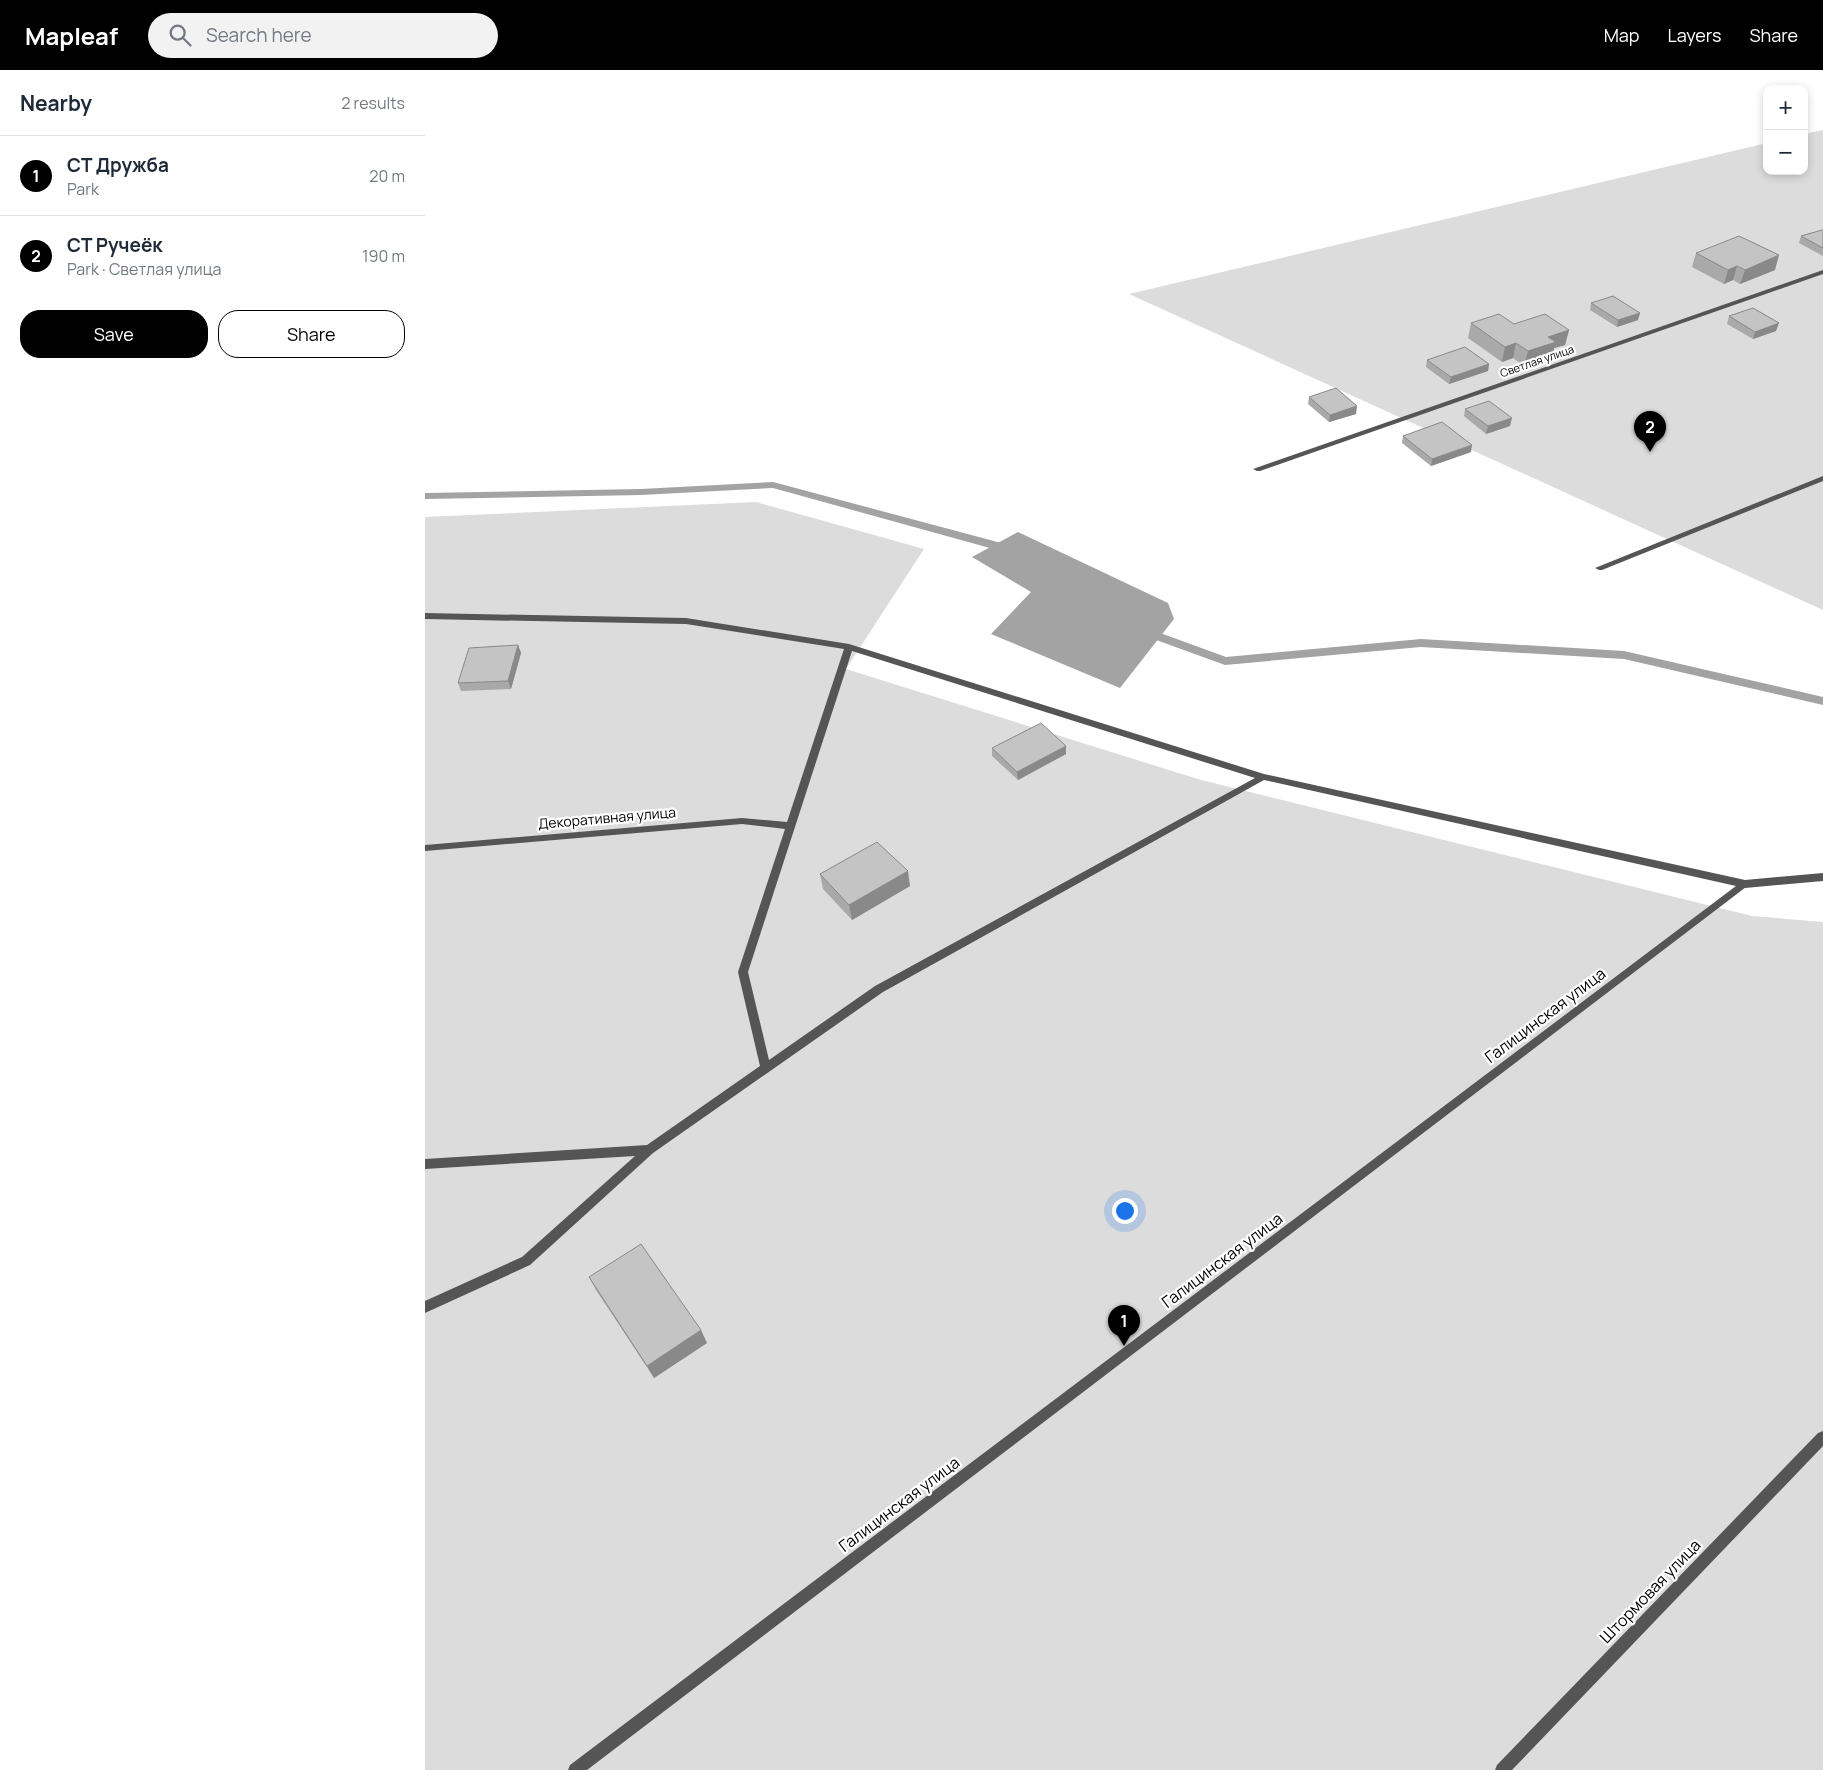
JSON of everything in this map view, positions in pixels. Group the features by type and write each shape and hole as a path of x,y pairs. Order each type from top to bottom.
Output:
{"street":[{"name":"Светлая улица","path":"1257,469 1823,272"},
{"path":"1599,568 1823,478"},
{"path":"425,616 686,622 849,647 1263,777 1745,884 1823,877"},
{"path":"766,1068 743,972 849,647"},
{"path":"425,1307 526,1261 649,1150 879,989 1263,777"},
{"name":"Декоративная улица","path":"425,848 742,821 791,826"},
{"name":"Галицинская улица","path":"575,1770 1745,884"},
{"path":"425,1164 649,1150"},
{"name":"Штормовая улица","path":"1502,1770 1823,1437"}],"shaded area":[{"path":"1823,130 1823,610 1129,294 1763,144 1763,175 1808,175 1808,133"},
{"path":"756,502 924,549 846,669 1201,780 1752,916 1823,922 1823,1770 425,1770 425,517"},
{"path":"1018,532 1168,603 1174,619 1120,688 991,634 1031,592 972,557"}],"building":[{"path":"1823,230 1823,248 1801,236"},
{"path":"1739,236 1779,255 1745,270 1737,266 1728,270 1696,253"},
{"path":"1613,296 1640,313 1618,320 1591,303"},
{"path":"1753,308 1779,323 1755,332 1729,316"},
{"path":"1499,314 1514,324 1545,314 1569,330 1548,337 1556,342 1528,351 1516,343 1505,347 1471,323"},
{"path":"1465,347 1489,364 1451,377 1427,360"},
{"path":"1336,388 1357,406 1330,415 1309,397"},
{"path":"1489,401 1512,418 1488,426 1465,409"},
{"path":"1442,422 1472,445 1432,459 1403,436"},
{"path":"518,645 508,681 458,683 469,648"},
{"path":"1041,723 1066,746 1017,772 992,748"},
{"path":"877,842 908,871 849,905 820,874"},
{"path":"641,1244 701,1330 647,1366 589,1277"}],"waterway":[{"path":"425,496 641,492 773,485 1001,547 1012,554"},
{"path":"1141,630 1225,661 1421,643 1624,655 1823,701"}],"place":[{"name":"СТ Ручеёк","path":"1650,452"},
{"name":"СТ Дружба","path":"1124,1346"}]}
